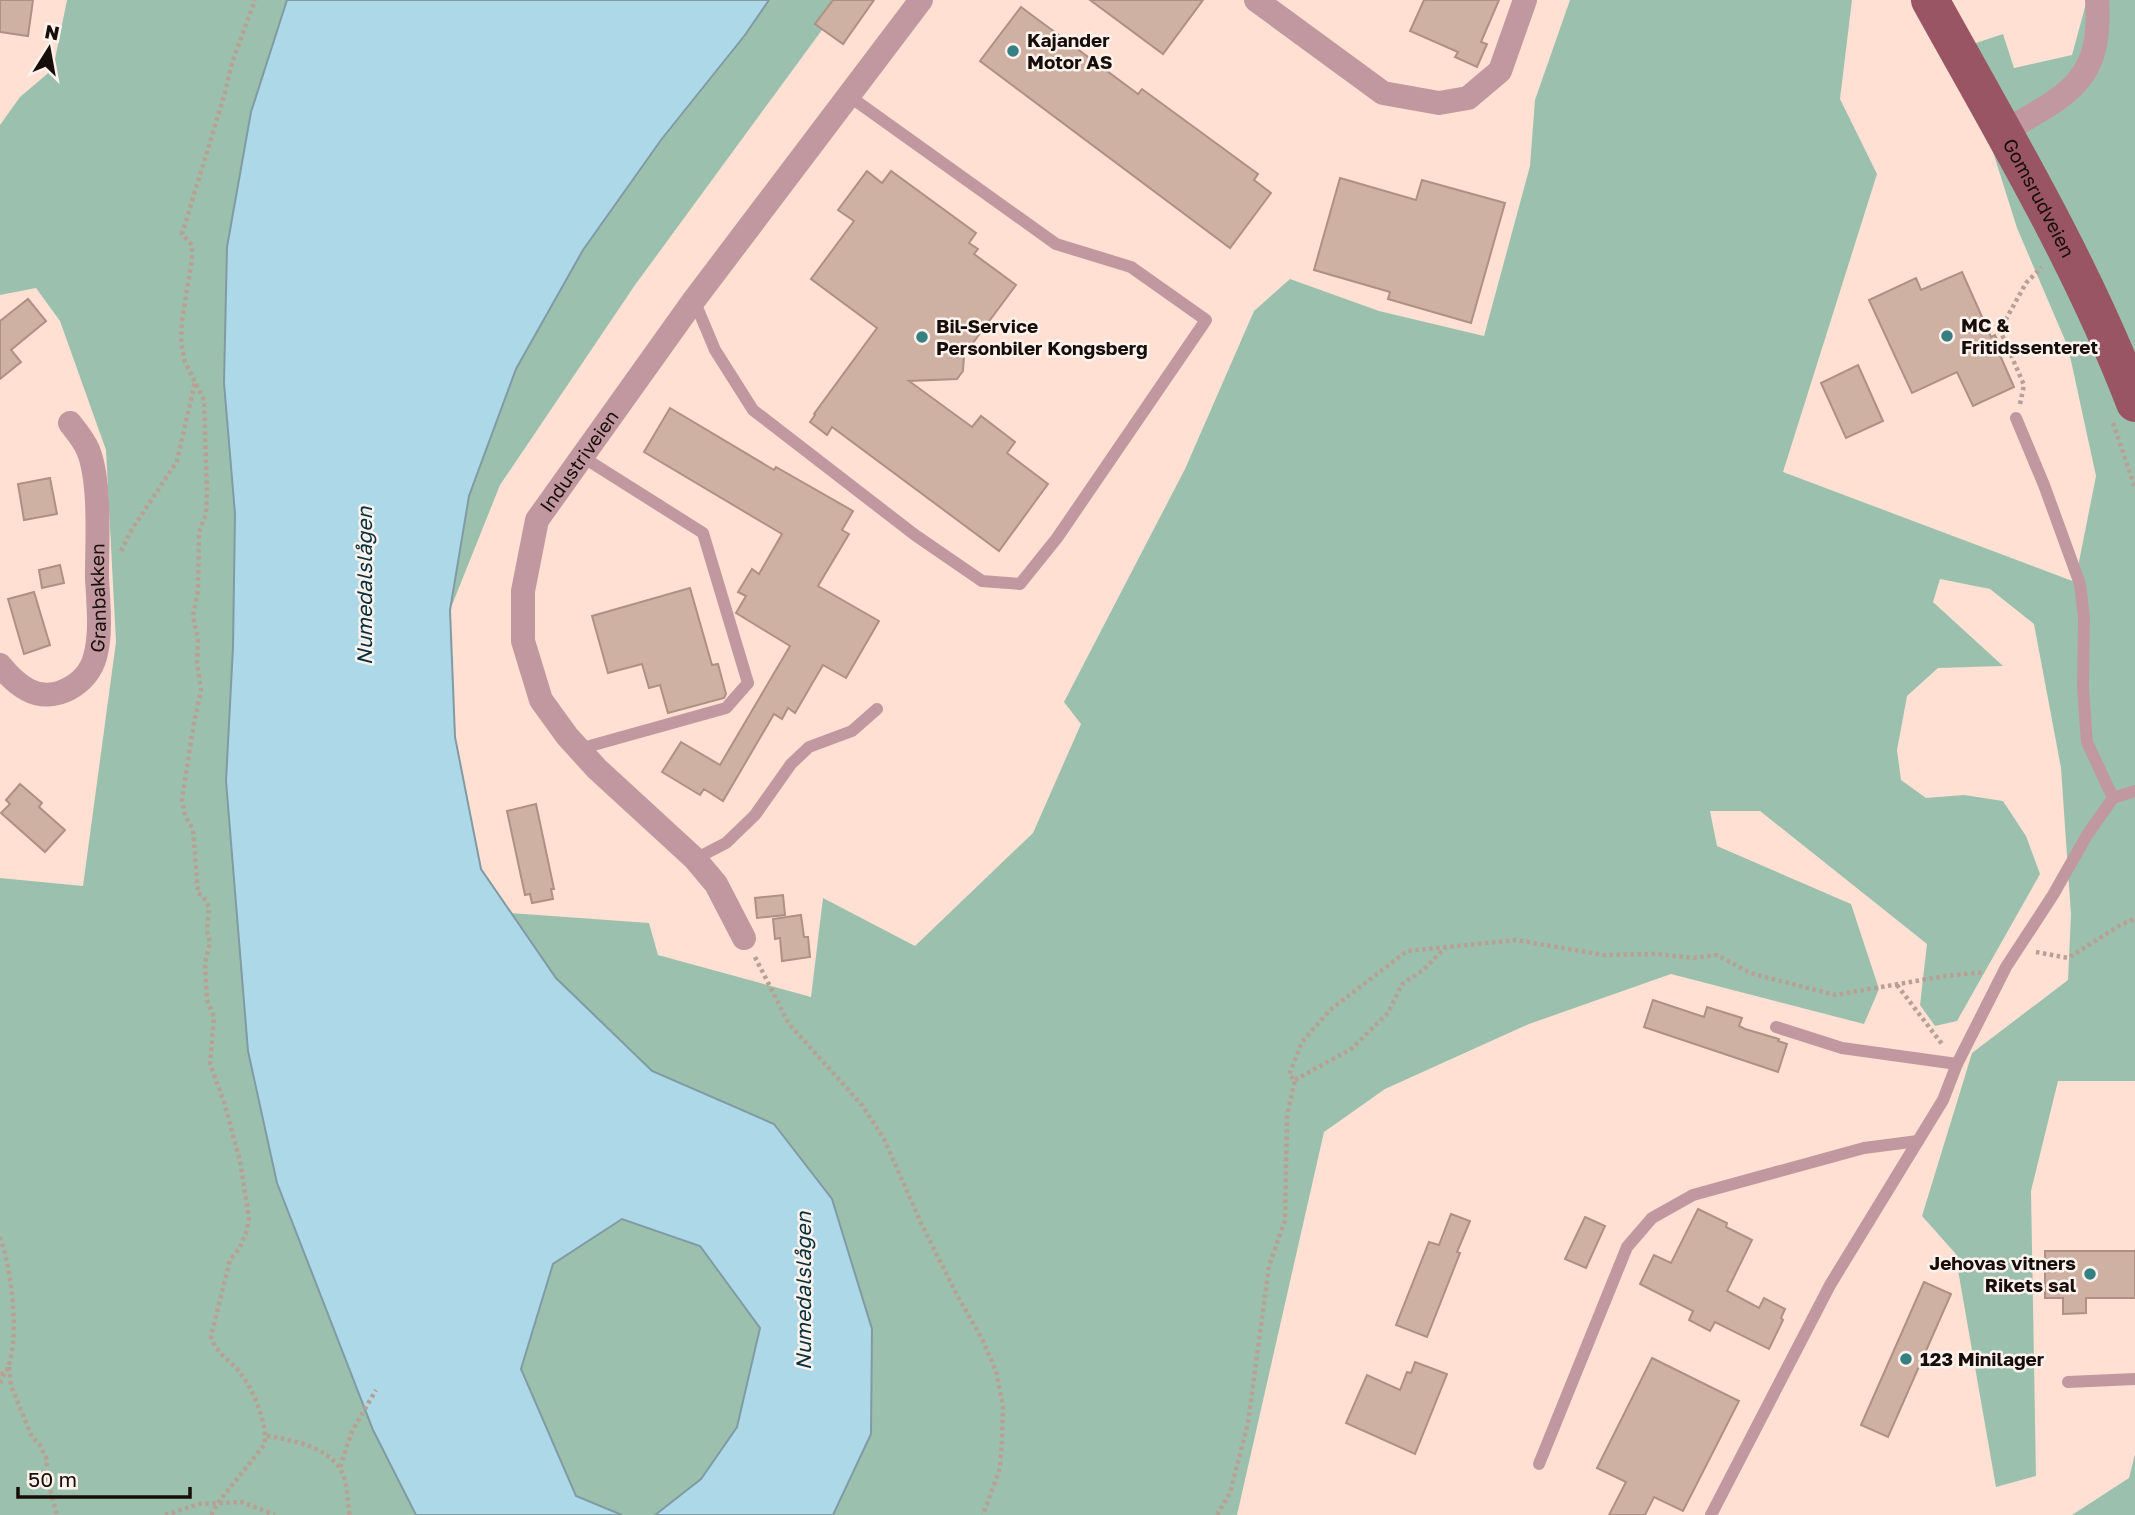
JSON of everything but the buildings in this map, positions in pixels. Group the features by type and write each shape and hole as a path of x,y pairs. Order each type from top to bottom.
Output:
{"main road":[{"name":"Gomsrudveien","path":"1930,0 2098,313 2135,403"}],"street":[{"name":"Industriveien","path":"744,938 716,884 695,859 597,769 541,700 523,641 523,591 537,520 694,300 921,0"},
{"path":"1256,0 1383,93 1439,103 1468,98 1500,71 1525,0"},
{"path":"2003,132 2043,109 2084,75 2095,49 2099,28 2097,0"},
{"name":"Granbakken","path":"0,665 30,691 47,694 65,692 82,679 95,658 98,627 95,476 88,449 70,423"}],"lane":[{"path":"694,300 715,350 752,410 905,527 982,581 1020,584 1057,538 1206,320 1131,267 1056,244 849,96"},
{"path":"2017,418 2080,584 2084,618 2087,742 2113,798"},
{"path":"579,749 726,708 748,683 703,533 581,456"},
{"path":"695,859 726,843 754,815 790,764 809,747 852,731 877,709"},
{"path":"1711,1515 1830,1285 1943,1100 1957,1064 2006,967 2087,835 2113,798 2135,791"},
{"path":"1776,1027 1842,1048 1957,1064"},
{"path":"1539,1464 1628,1247 1652,1219 1692,1195 1864,1148 1918,1141"},
{"path":"2067,1382 2135,1379"}],"path":[{"path":"211,1515 264,1445 267,1436 265,1425 242,1374 214,1347 211,1336 229,1260 243,1241 249,1217 240,1161 224,1102 210,1064 214,1017 207,1000 205,963 210,942 207,931 209,907 198,893 193,829 182,800 192,728 201,690 197,662 198,640 193,616 198,590 199,532 206,514 207,455 204,400 185,362 181,342 192,259 192,245 182,234 225,96 232,63 255,0"},
{"path":"2017,418 2024,385 2000,330 2026,283 2042,267"},
{"path":"97,580 116,562 131,531 177,461 195,381"},
{"path":"2020,948 2068,958 2122,924 2135,919"},
{"path":"744,938 789,1024 862,1105 884,1139 921,1223 996,1371 1003,1406 1000,1468 984,1515"},
{"path":"1295,1080 1289,1074 1302,1042 1330,1010 1407,951 1516,940 1604,955 1655,954 1694,958 1717,955 1750,973 1835,995 1896,984 1980,974 2006,967"},
{"path":"1217,1515 1230,1493 1248,1423 1269,1266 1285,1220 1287,1115 1295,1080 1351,1049 1388,1013 1402,984 1423,970 1448,946"},
{"path":"1896,984 1957,1064"},
{"path":"0,1237 13,1294 12,1355 9,1367 11,1386 32,1437 40,1444 47,1460 46,1474 57,1515"},
{"path":"0,1383 3,1373 9,1367"},
{"path":"350,1515 340,1466 352,1432 376,1390"},
{"path":"267,1436 304,1443 340,1466"},
{"path":"166,1515 199,1504 240,1502 275,1515"}],"green space":[{"path":"67,0 287,0 251,112 227,247 224,383 235,514 233,647 277,1183 373,1430 416,1515 0,1515 0,878 83,886 116,642 106,450 60,321 36,288 0,295 0,125 20,97 53,69"},
{"path":"769,0 844,0 635,285 500,485 450,610 469,496 516,369 583,250 661,140 745,35"},
{"path":"1570,0 1852,0 1840,99 1877,174 1783,472 2075,582 2096,476 2068,347 2017,228 1976,98 1970,45 2003,34 2014,68 2072,55 2087,0 2135,0 2135,1081 2058,1081 2031,1191 2036,1476 1996,1487 1955,1253 1922,1216 1972,1053 2068,980 2071,914 2061,768 2034,624 1990,589 1940,579 1933,602 2003,666 1938,668 1907,696 1897,750 1901,780 1926,798 1964,795 2003,801 2026,836 2040,874 1957,1021 1935,1026 1920,1005 1927,944 1760,811 1710,811 1717,846 1851,904 1879,989 1864,1024 1671,974 1529,1024 1385,1089 1324,1132 1237,1515 833,1515 871,1434 872,1329 832,1199 774,1124 652,1071 556,978 510,913 649,923 658,955 811,997 823,898 915,946 1033,833 1081,724 1064,702 1185,469 1254,311 1290,279 1379,311 1484,336 1530,166 1535,100"},
{"path":"622,1219 700,1245 761,1327 737,1427 701,1479 655,1515 622,1515 576,1496 521,1369 553,1264"},
{"path":"2135,1454 2135,1515 2072,1515 2129,1478"}],"water":[{"name":"Numedalslågen","path":"287,0 769,0 745,35 661,140 583,250 516,369 469,496 450,610 455,737 481,869 556,978 652,1071 774,1124 832,1199 872,1329 871,1434 833,1515 655,1515 701,1479 737,1427 760,1328 700,1246 622,1219 553,1264 521,1369 576,1496 622,1515 416,1515 373,1430 277,1183 248,1051 226,781 233,647 235,514 224,383 227,247 251,112"}],"place":[{"name":"Kajander Motor AS","path":"1013,51"},
{"name":"MC & Fritidssenteret","path":"1947,336"},
{"name":"Bil-Service Personbiler Kongsberg","path":"922,337"},
{"name":"Jehovas vitners Rikets sal","path":"2090,1274"},
{"name":"123 Minilager","path":"1906,1359"}]}
